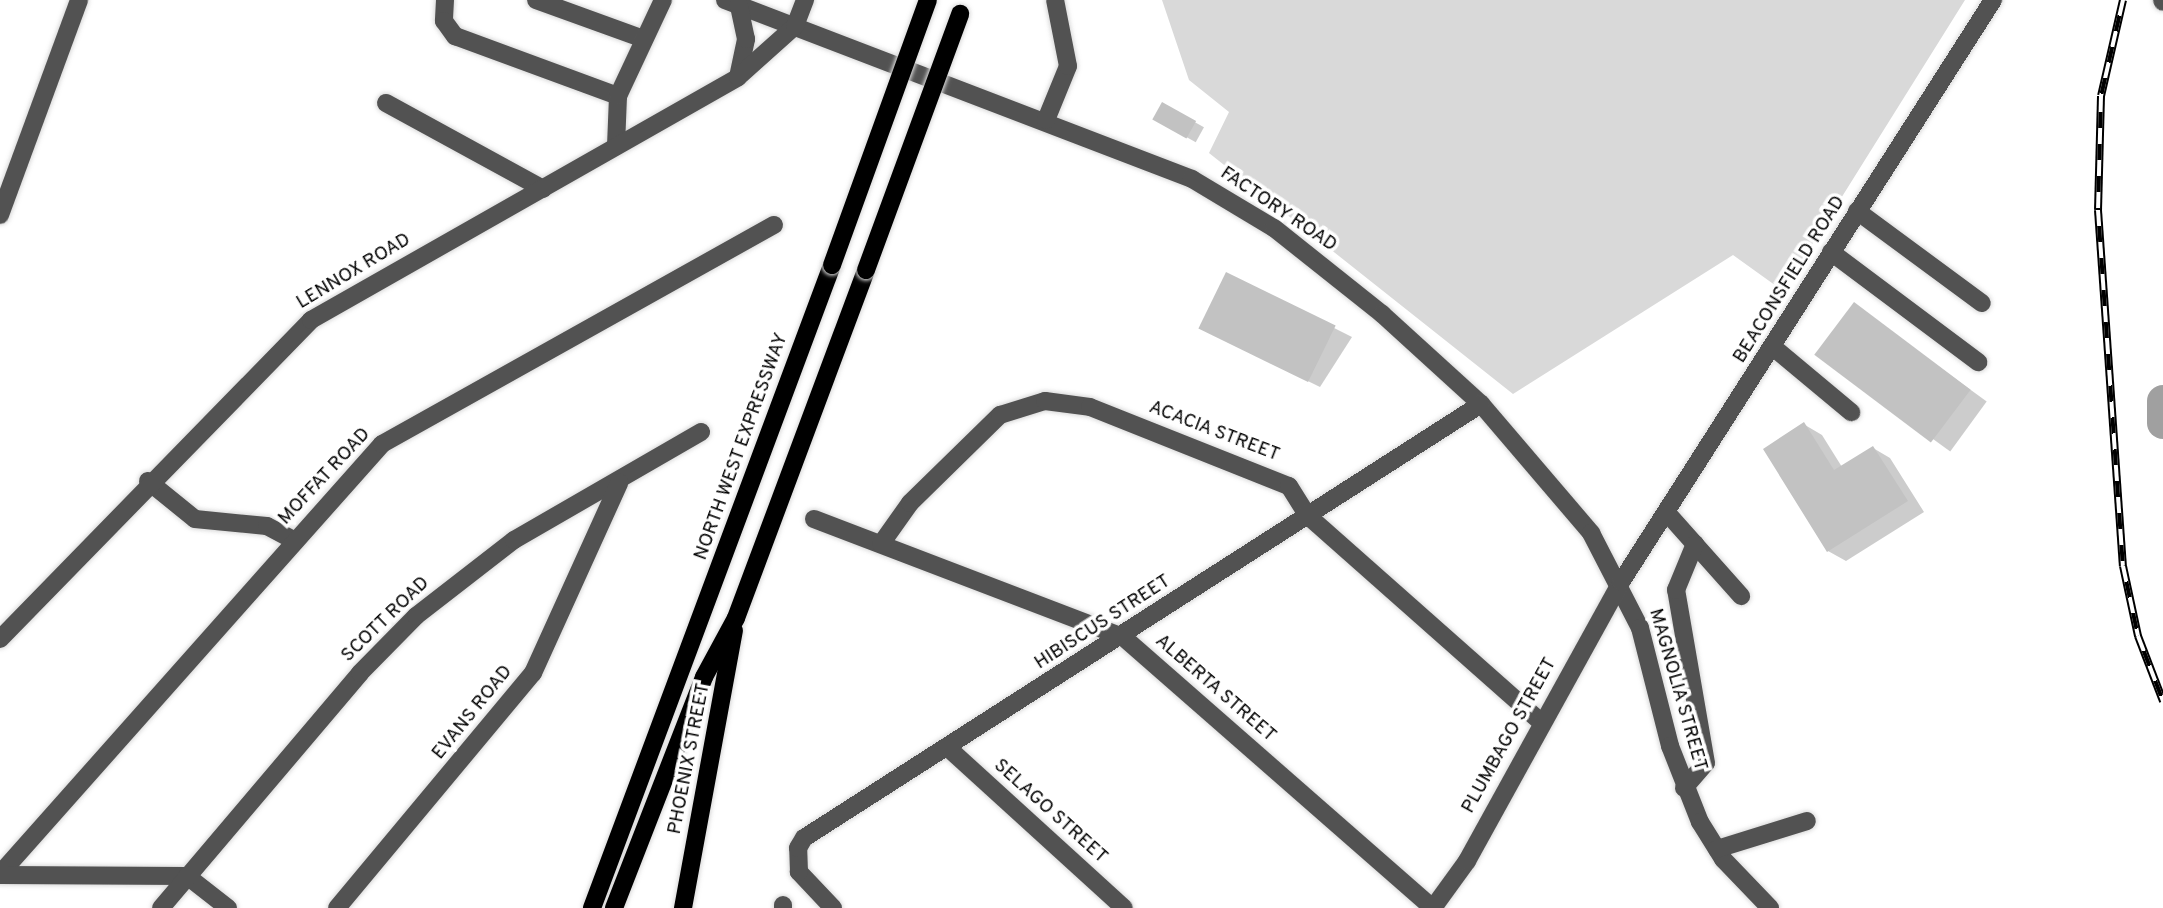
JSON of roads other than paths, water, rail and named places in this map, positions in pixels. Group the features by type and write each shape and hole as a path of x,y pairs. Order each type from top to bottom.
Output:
{"main road":[{"name":"NORTH WEST EXPRESSWAY","path":"593,908 928,0"},
{"path":"614,908 704,677 736,618 962,7"},
{"name":"PHOENIX STREET","path":"683,908 736,618"},
{"path":"582,908 633,800"}],"street":[{"path":"0,215 79,0"},
{"path":"445,0 444,21 455,36 618,96"},
{"path":"536,0 641,38"},
{"path":"616,146 618,96 641,38 663,0"},
{"path":"795,26 805,0"},
{"path":"1046,120 1068,66 1055,0"},
{"name":"BEACONSFIELD ROAD","path":"1621,582 1668,513 1993,0"},
{"path":"732,3 746,39 738,77"},
{"name":"FACTORY ROAD","path":"732,3 1046,120 1192,179 1255,215 1362,297 1482,404 1583,523 1621,582"},
{"name":"LENNOX ROAD","path":"0,639 148,481 310,320 738,77 795,26"},
{"path":"386,103 543,189"},
{"path":"1857,211 1982,303"},
{"name":"MOFFAT ROAD","path":"0,874 295,541 394,434 774,225"},
{"path":"1831,252 1978,362"},
{"path":"1773,347 1851,412"},
{"name":"ACACIA STREET","path":"881,544 910,503 985,427 1019,407 1045,401 1090,407 1260,469 1289,486 1307,516 1541,722"},
{"name":"HIBISCUS STREET","path":"826,903 799,872 798,848 804,838 1123,637 1482,404"},
{"name":"SCOTT ROAD","path":"160,908 360,673 416,616 514,540 619,483 701,432"},
{"path":"148,481 183,513 267,526 295,541"},
{"name":"EVANS ROAD","path":"337,908 533,673 619,483"},
{"path":"1668,513 1741,596"},
{"name":"ALBERTA STREET","path":"814,519 1123,637 1433,908"},
{"path":"1684,788 1706,763 1676,590 1695,544"},
{"name":"PLUMBAGO STREET","path":"1433,908 1466,861 1621,582"},
{"name":"MAGNOLIA STREET","path":"1621,582 1684,788 1717,849 1770,908"},
{"name":"SELAGO STREET","path":"947,747 1124,908"},
{"path":"1717,849 1807,821"},
{"path":"0,874 187,877 228,908"}],"waterway":[{"path":"2163,401 2163,423"}],"railway":[{"path":"2123,0 2101,96 2098,210 2123,566 2138,636 2163,701"}]}
